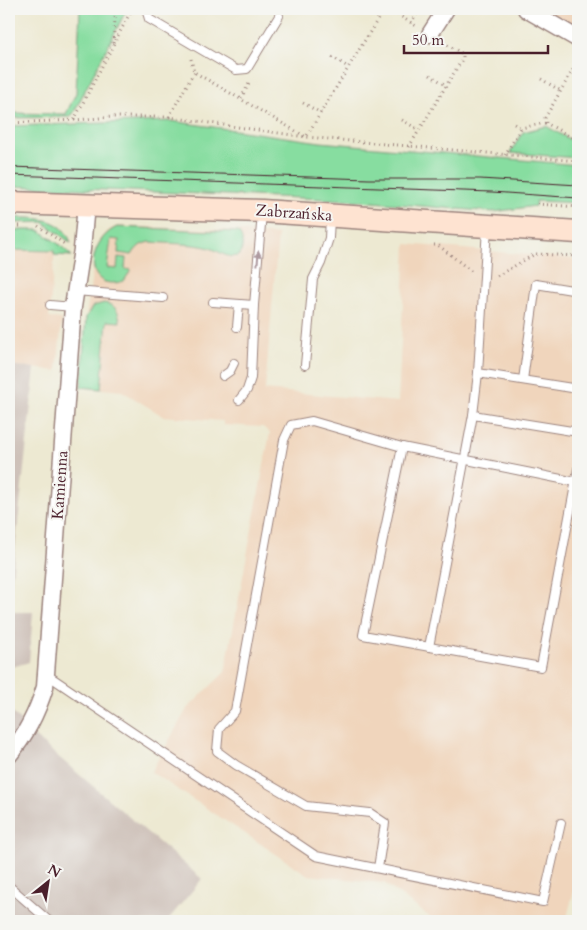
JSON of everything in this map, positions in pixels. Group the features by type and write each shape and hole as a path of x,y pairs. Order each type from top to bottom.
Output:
{"main road":[{"name":"Zabrzańska","path":"9,203 262,210 578,232"}],"street":[{"path":"430,34 446,9"},
{"path":"526,9 578,39"},
{"name":"Kamienna","path":"9,755 21,740 37,712 45,687 73,307 82,249 86,205"}],"lane":[{"path":"146,9 149,19 236,70 247,69 279,16"},
{"path":"239,400 247,390 251,378 254,304 262,210"},
{"path":"305,365 313,278 321,263 329,238 330,216"},
{"path":"429,647 473,415 478,373 487,226"},
{"path":"523,380 536,284 578,291"},
{"path":"75,290 164,298"},
{"path":"213,302 254,304"},
{"path":"237,327 239,304"},
{"path":"50,305 73,307"},
{"path":"223,376 230,371 234,363"},
{"path":"478,373 578,389"},
{"path":"473,415 578,432"},
{"path":"378,868 385,823 370,813 306,806 217,751 219,729 235,711 282,450 291,425 312,421 402,447 576,482"},
{"path":"402,447 363,635 541,667 578,469"},
{"path":"46,674 316,856 543,902 561,823"},
{"path":"9,886 49,921"}],"path":[{"path":"113,46 116,9"},
{"path":"74,120 132,9"},
{"path":"306,137 384,9"},
{"path":"389,9 463,54 463,58 409,147"},
{"path":"411,23 420,9"},
{"path":"129,16 136,20"},
{"path":"170,117 194,72 190,52"},
{"path":"332,57 348,67"},
{"path":"546,123 545,118 578,61"},
{"path":"194,72 306,137"},
{"path":"430,75 446,85"},
{"path":"541,80 561,91"},
{"path":"303,103 320,113"},
{"path":"9,123 114,116 170,117 306,137 578,161"},
{"path":"402,120 419,130"},
{"path":"514,124 521,128 546,123 578,141"},
{"path":"505,156 521,128"},
{"path":"537,204 578,207"},
{"path":"9,226 38,226 68,246"},
{"path":"438,245 472,272"},
{"path":"498,276 535,254 578,256"}],"shaded area":[{"path":"539,9 578,9 578,32"},
{"path":"117,226 229,230 278,235 265,390 398,402 406,244 578,259 578,875 566,921 435,921 384,883 308,875 151,772 187,709 225,672 270,433 263,427 223,425 223,421 163,416 122,391 81,387 86,317 95,254 100,239 109,230"},
{"path":"9,250 55,251 49,318 62,319 57,371 9,365"},
{"path":"9,365 35,368 9,605"},
{"path":"9,612 33,612 29,662 9,668"},
{"path":"9,709 35,737 202,879 167,921 9,921"}],"green space":[{"path":"80,9 127,9 73,114 69,117 9,118 9,113 66,114 76,93"},
{"path":"171,121 320,142 578,165 578,203 536,201 535,206 494,212 348,200 9,186 9,126"},
{"path":"546,126 578,144 578,158 510,153 523,132"},
{"path":"9,218 45,220 53,223 61,227 71,243 43,222 9,223"},
{"path":"117,227 238,232 242,240 242,249 240,255 232,257 203,246 151,242 140,246 132,255 118,253 119,240 111,239 107,268 117,269 118,257 126,258 125,269 131,270 124,281 111,283 101,280 96,273 94,264 95,254 99,243"},
{"path":"9,230 39,230 72,256 54,255 54,251 9,250"},
{"path":"104,303 116,309 120,322 107,321 101,389 81,387 86,317 93,306"}],"tram line":[{"path":"9,167 369,179 480,179 578,185"},
{"path":"9,175 492,192 578,198"}]}
